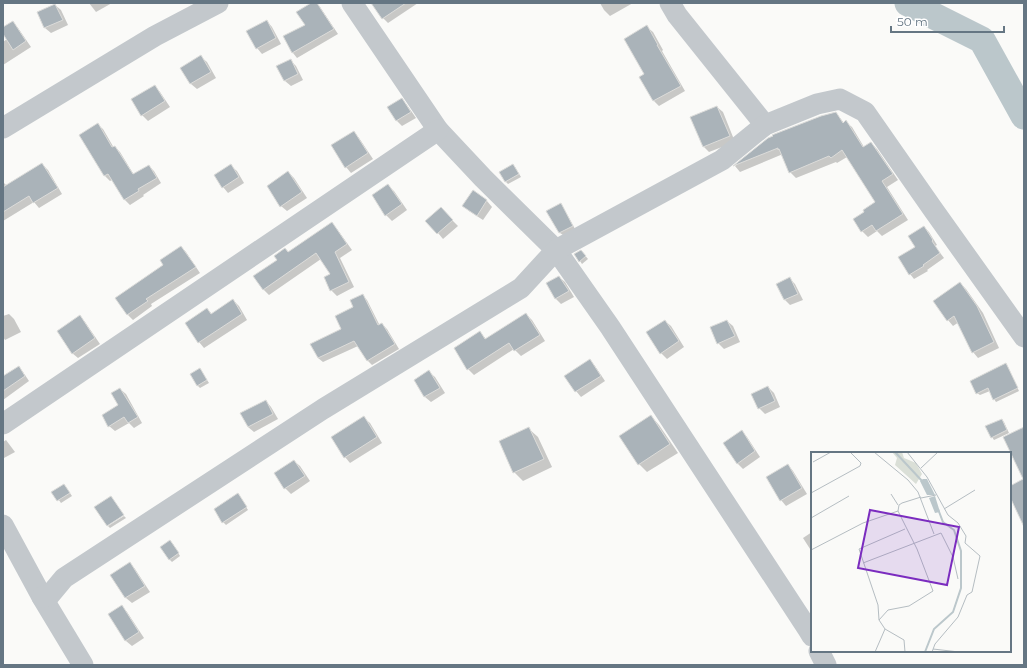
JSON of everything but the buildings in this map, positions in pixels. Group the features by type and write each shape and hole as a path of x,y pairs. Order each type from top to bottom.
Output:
{"street":[{"path":"3,128 154,36 218,3"},
{"path":"352,3 438,130 483,178 556,250 610,327 811,634"},
{"path":"670,3 677,15 765,125"},
{"path":"42,597 50,596 64,578 323,409 521,288 556,250 722,160 765,125 817,104 840,99 865,112 1024,337"},
{"path":"3,424 438,130"},
{"path":"3,525 42,597 83,665"},
{"path":"820,652 826,665"}],"waterway":[{"path":"908,3 982,40 1024,116"}]}
